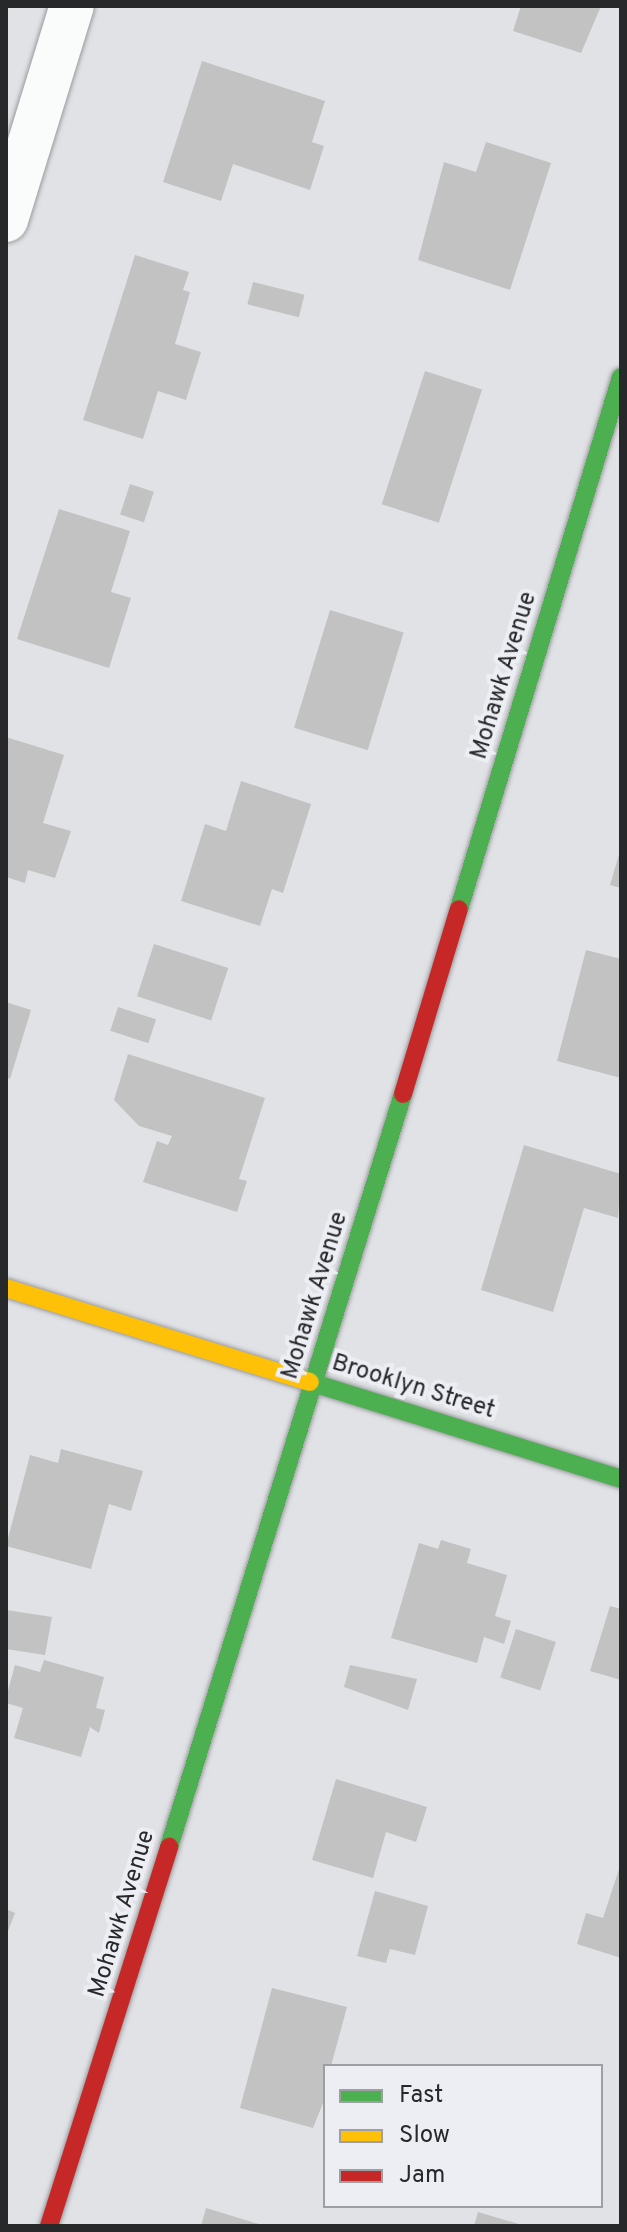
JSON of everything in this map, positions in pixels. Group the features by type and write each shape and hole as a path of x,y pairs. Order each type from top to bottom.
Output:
{"street":[{"path":"6,220 72,6"},
{"name":"Mohawk Avenue","path":"49,2226 315,1383 621,377"},
{"name":"Brooklyn Street","path":"6,1288 621,1479"}],"building":[{"path":"521,6 601,6 581,53 513,31"},
{"path":"202,61 325,101 312,142 324,146 310,190 233,164 221,201 163,182"},
{"path":"486,142 551,163 510,290 418,260 444,162 476,172"},
{"path":"135,255 189,272 183,290 190,292 175,344 201,352 186,400 158,391 143,439 83,420"},
{"path":"253,282 304,295 299,317 247,304"},
{"path":"425,371 482,390 439,523 382,504"},
{"path":"130,484 154,492 144,522 120,514"},
{"path":"59,509 130,531 111,592 131,598 109,668 17,639"},
{"path":"330,610 404,633 368,750 294,728"},
{"path":"6,737 64,755 43,823 71,831 55,878 28,870 25,883 6,877"},
{"path":"241,781 311,804 283,893 272,889 260,926 181,901 205,824 226,831"},
{"path":"621,852 621,888 610,885"},
{"path":"154,944 228,968 211,1020 137,996"},
{"path":"586,950 621,959 621,1078 557,1061"},
{"path":"6,1002 31,1010 10,1079 6,1077"},
{"path":"118,1007 156,1019 148,1043 110,1031"},
{"path":"128,1054 265,1098 239,1179 247,1181 237,1212 143,1182 157,1141 168,1145 172,1136 139,1126 114,1100"},
{"path":"524,1145 621,1174 618,1218 584,1208 553,1312 481,1290"},
{"path":"61,1449 143,1471 131,1511 109,1504 91,1569 6,1546 30,1455 58,1463"},
{"path":"441,1540 471,1549 467,1563 507,1575 495,1616 511,1621 504,1644 484,1637 477,1663 391,1638 419,1543 438,1549"},
{"path":"610,1606 621,1609 621,1680 590,1671"},
{"path":"6,1610 52,1617 45,1655 6,1649"},
{"path":"516,1629 556,1642 540,1690 500,1678"},
{"path":"44,1660 104,1677 96,1708 105,1710 99,1733 90,1727 81,1757 14,1738 23,1708 6,1703 15,1665 40,1672"},
{"path":"350,1665 417,1679 408,1710 344,1687"},
{"path":"336,1779 427,1807 416,1842 386,1832 373,1878 312,1860"},
{"path":"621,1863 621,1958 577,1944 586,1913 603,1918"},
{"path":"375,1891 428,1906 415,1955 390,1949 386,1963 357,1956"},
{"path":"6,1909 15,1913 6,1936"},
{"path":"272,1988 347,2007 332,2064 323,2064 323,2103 313,2128 240,2108"},
{"path":"206,2208 262,2225 262,2226 201,2226"},
{"path":"478,2212 522,2225 522,2226 474,2226"}],"traffic: fast":[{"path":"459,909 621,377"},
{"path":"169,1847 403,1094"},
{"path":"310,1382 621,1479"}],"traffic: slow":[{"path":"6,1288 310,1382"}],"traffic: jam":[{"path":"403,1094 459,909"},
{"path":"49,2226 169,1847"}]}
